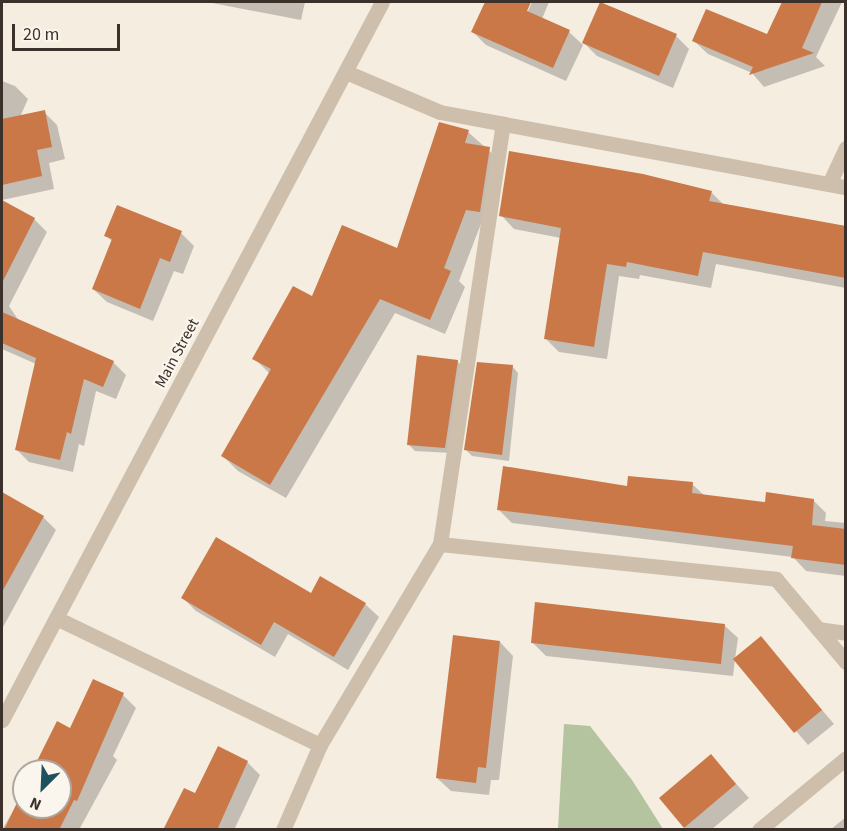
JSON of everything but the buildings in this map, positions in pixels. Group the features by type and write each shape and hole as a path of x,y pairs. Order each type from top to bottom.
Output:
{"street":[{"name":"Main Street","path":"2,720 382,2"},
{"path":"346,72 440,111 846,187"},
{"path":"284,830 320,745 440,544 503,124"},
{"path":"829,184 846,148"},
{"path":"440,544 776,579 846,662"},
{"path":"56,618 320,745"},
{"path":"818,629 846,633"},
{"path":"759,830 846,758"}],"green space":[{"path":"564,724 590,726 632,780 663,829 558,829"}]}
